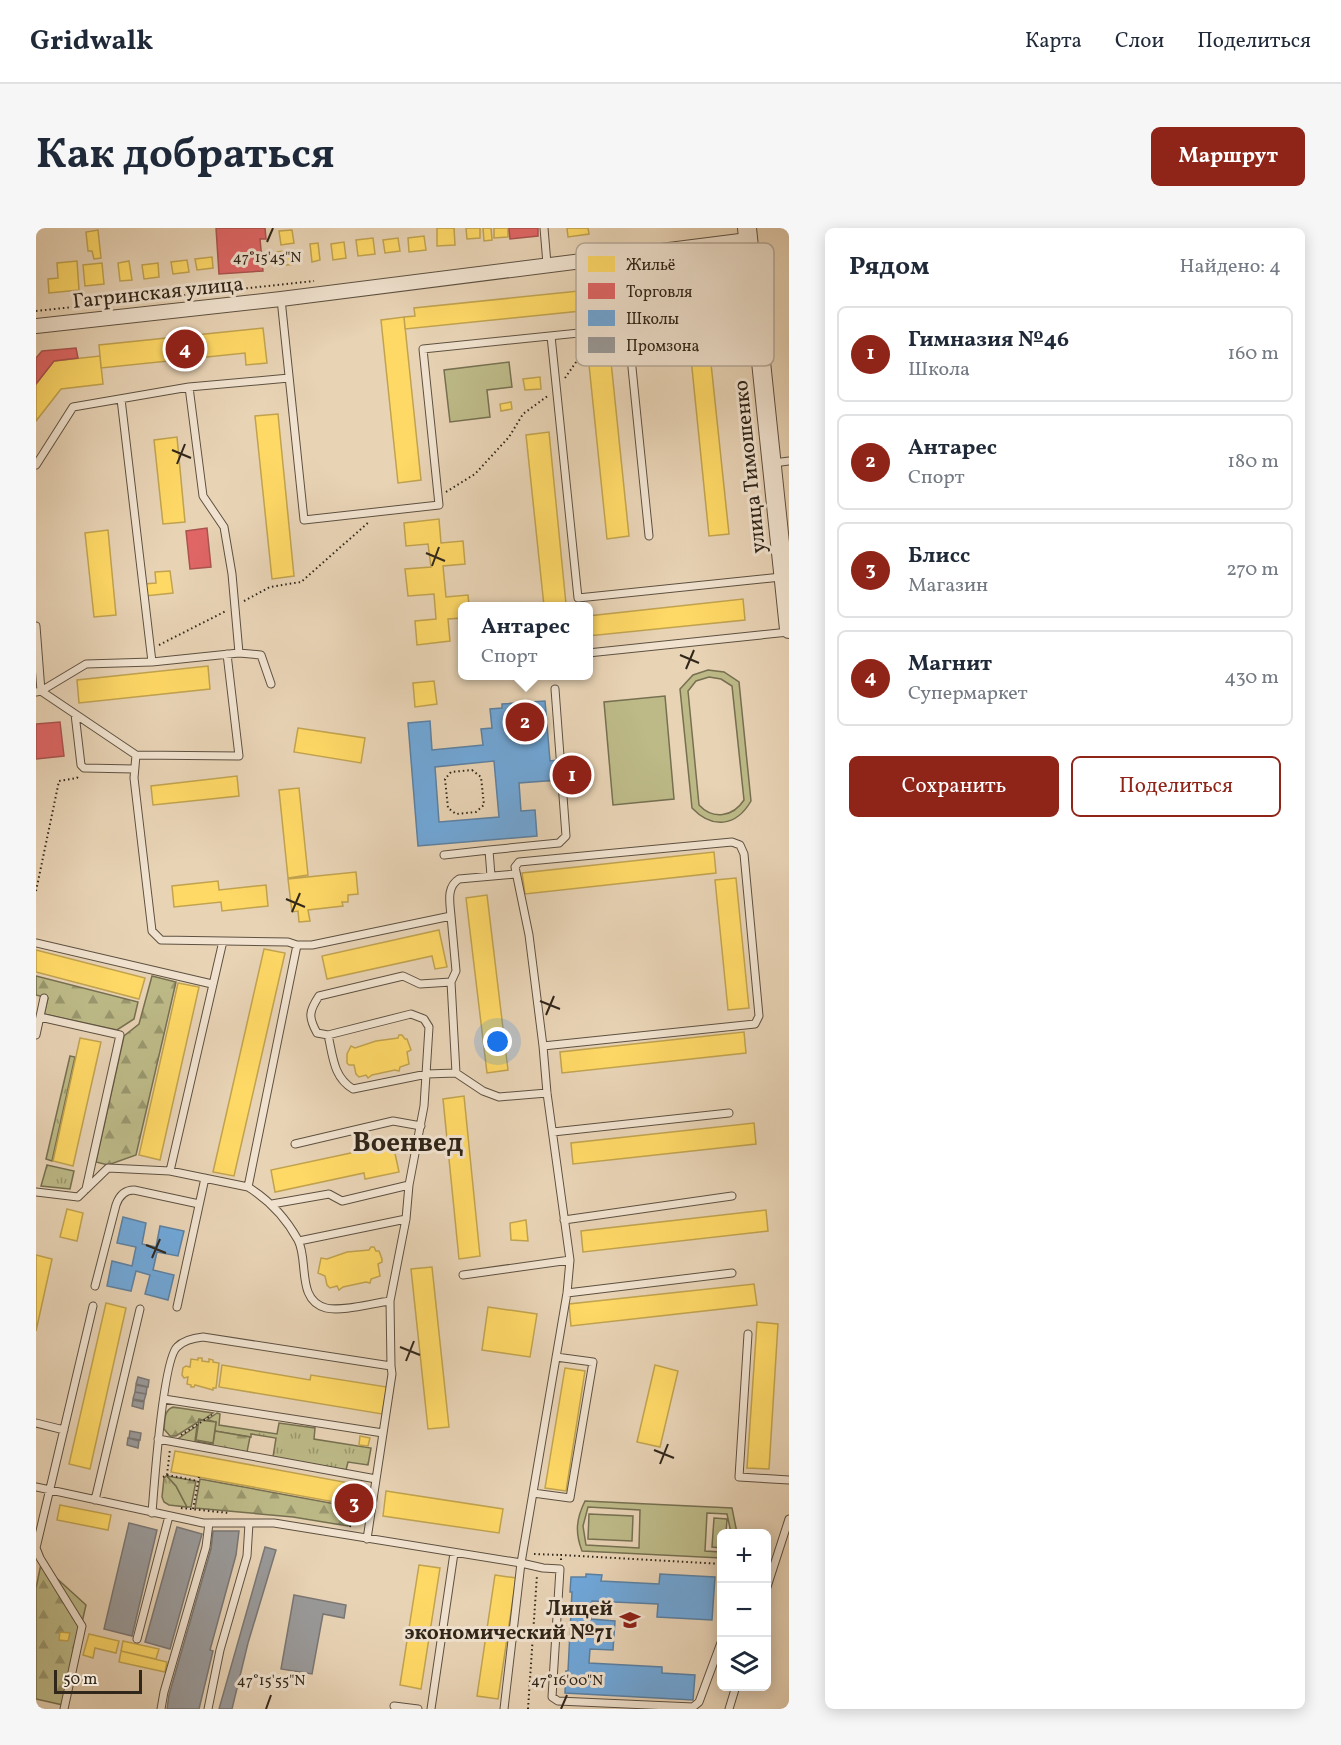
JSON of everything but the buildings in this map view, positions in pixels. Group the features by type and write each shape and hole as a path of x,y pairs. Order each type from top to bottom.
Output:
{"street":[{"name":"Гагринская улица","path":"701,243 748,234"},
{"name":"Гагринская улица","path":"36,326 281,299 576,261"},
{"name":"улица Тимошенко","path":"767,366 780,462 782,577 789,631"}],"lane":[{"path":"544,228 547,264"},
{"path":"281,299 304,520 439,505 423,349 576,333"},
{"path":"551,336 578,598 782,577"},
{"path":"632,366 649,536"},
{"path":"36,465 74,407 189,387 289,378"},
{"path":"189,387 203,496 224,527 240,653"},
{"path":"122,399 152,662"},
{"path":"36,626 38,692"},
{"path":"593,652 789,631"},
{"path":"38,692 86,664 152,662 240,653 261,654 272,684"},
{"path":"38,692 136,755 239,756 227,654"},
{"path":"444,855 559,843 566,836 555,689"},
{"path":"75,714 81,765 84,768 135,769"},
{"path":"136,755 134,778 152,931 161,940 288,942 297,945 312,945 451,916"},
{"path":"504,1709 521,1563 567,1293 570,1260 547,1093 529,935 515,867 519,862 732,842 740,845 744,854 759,1016 755,1024 543,1046"},
{"path":"489,850 491,876"},
{"path":"456,1073 452,982 456,971 450,890 453,883 459,879 515,874"},
{"path":"170,1172 223,941"},
{"path":"36,944 212,984"},
{"path":"249,1187 297,945"},
{"path":"367,1535 392,1374 390,1301 421,1126 429,1027 424,1019 411,1014 328,1035 317,1033 312,1024 310,1010 319,996 403,976 420,984 452,982"},
{"path":"36,1035 44,998"},
{"path":"40,1017 120,1035 86,1189"},
{"path":"328,1035 336,1073 343,1083 353,1089 427,1074 456,1073 483,1091 499,1097 547,1093"},
{"path":"553,1132 729,1113"},
{"path":"295,1144 393,1121 421,1126"},
{"path":"36,1192 78,1197 108,1168 170,1172 249,1187 272,1204 299,1241 307,1289 313,1300 323,1307 333,1309 390,1301"},
{"path":"177,1307 205,1178"},
{"path":"272,1204 329,1194 342,1200 409,1185"},
{"path":"95,1286 116,1204 121,1195 134,1190 199,1204"},
{"path":"564,1220 732,1196"},
{"path":"299,1241 406,1219"},
{"path":"463,1275 570,1260"},
{"path":"567,1293 732,1273"},
{"path":"64,1709 82,1626 36,1548 93,1306"},
{"path":"95,1500 140,1309"},
{"path":"748,1334 739,1477 789,1480"},
{"path":"152,1513 158,1439 170,1363 176,1348 190,1339 203,1337 391,1366"},
{"path":"533,1493 570,1498 574,1475 593,1362 556,1357"},
{"path":"164,1400 383,1433"},
{"path":"36,1423 64,1430"},
{"path":"158,1439 376,1479"},
{"path":"36,1487 152,1513 209,1523 274,1523 367,1535 454,1553 560,1569 552,1697 558,1701 693,1707 699,1702 717,1653"},
{"path":"137,1639 169,1516"},
{"path":"768,1583 789,1519"},
{"path":"161,1709 206,1547 209,1523"},
{"path":"208,1709 220,1650 247,1556 249,1523"},
{"path":"431,1709 454,1553"},
{"path":"729,1709 734,1691"},
{"path":"394,1706 418,1709"}],"path":[{"path":"438,497 475,474 509,437 523,414 557,389 576,362"},
{"path":"151,649 270,587 301,582 342,544 369,523 370,513"},
{"path":"36,891 60,781 77,778 84,768"},
{"path":"472,770 481,777 484,805 476,812 462,813 456,814 447,808 445,779 451,772 472,770"},
{"path":"462,813 462,820"},
{"path":"167,1475 171,1441 222,1409"},
{"path":"163,1477 167,1475 198,1479 193,1509"},
{"path":"354,1506 350,1528 367,1535"},
{"path":"182,1508 229,1513"},
{"path":"534,1554 717,1564"},
{"path":"560,1569 561,1555"},
{"path":"528,1709 538,1567"}],"green space":[{"path":"509,362 512,387 487,390 490,417 450,422 444,370"},
{"path":"708,670 724,672 739,682 751,801 738,816 723,822 708,819 692,808 680,689 693,675","holes":["709,677 721,679 732,686 744,800 729,813 716,814 710,813 699,805 688,691 696,681"]},
{"path":"665,696 674,799 613,805 604,702"},
{"path":"36,976 138,1002 134,1019 117,1030 44,1014 48,998 36,995"},
{"path":"152,976 176,982 136,1155 108,1165 96,1162 124,1036 139,1024"},
{"path":"70,1056 75,1057 52,1161 46,1159"},
{"path":"47,1165 74,1171 70,1189 41,1186"},
{"path":"173,1407 213,1413 203,1420 199,1419 198,1422 176,1436 170,1436 164,1429 166,1413"},
{"path":"217,1413 220,1414 219,1425 277,1434 279,1423 315,1428 314,1439 371,1448 368,1465 348,1462 346,1470 273,1457 276,1438 251,1434 251,1437 215,1431 216,1422 207,1420"},
{"path":"199,1420 216,1422 213,1443 196,1440"},
{"path":"197,1426 195,1441 213,1444 215,1431 250,1437 247,1452 176,1440"},
{"path":"167,1476 176,1486 187,1507 169,1505 164,1502 162,1497 164,1478"},
{"path":"167,1476 196,1481 191,1507 187,1507 176,1486"},
{"path":"200,1479 352,1507 348,1526 293,1517 195,1508"},
{"path":"585,1501 732,1508 736,1529 730,1529 727,1514 707,1513 705,1551 717,1552 717,1558 582,1551 578,1538 578,1520","holes":["588,1507 640,1510 639,1548 586,1545 583,1526"]},
{"path":"589,1514 633,1516 632,1541 588,1539"},
{"path":"714,1518 727,1519 726,1529 717,1529 717,1548 712,1547"},
{"path":"41,1564 86,1605 63,1705 36,1699 36,1588"}],"place":[{"name":"Магнит","path":"185,349"},
{"name":"Антарес","path":"525,722"},
{"name":"Гимназия №46","path":"572,775"},
{"name":"Блисс","path":"354,1503"},
{"name":"Лицей экономический №71","path":"630,1620"}],"district":[{"name":"Военвед","path":"408,1142"}]}
